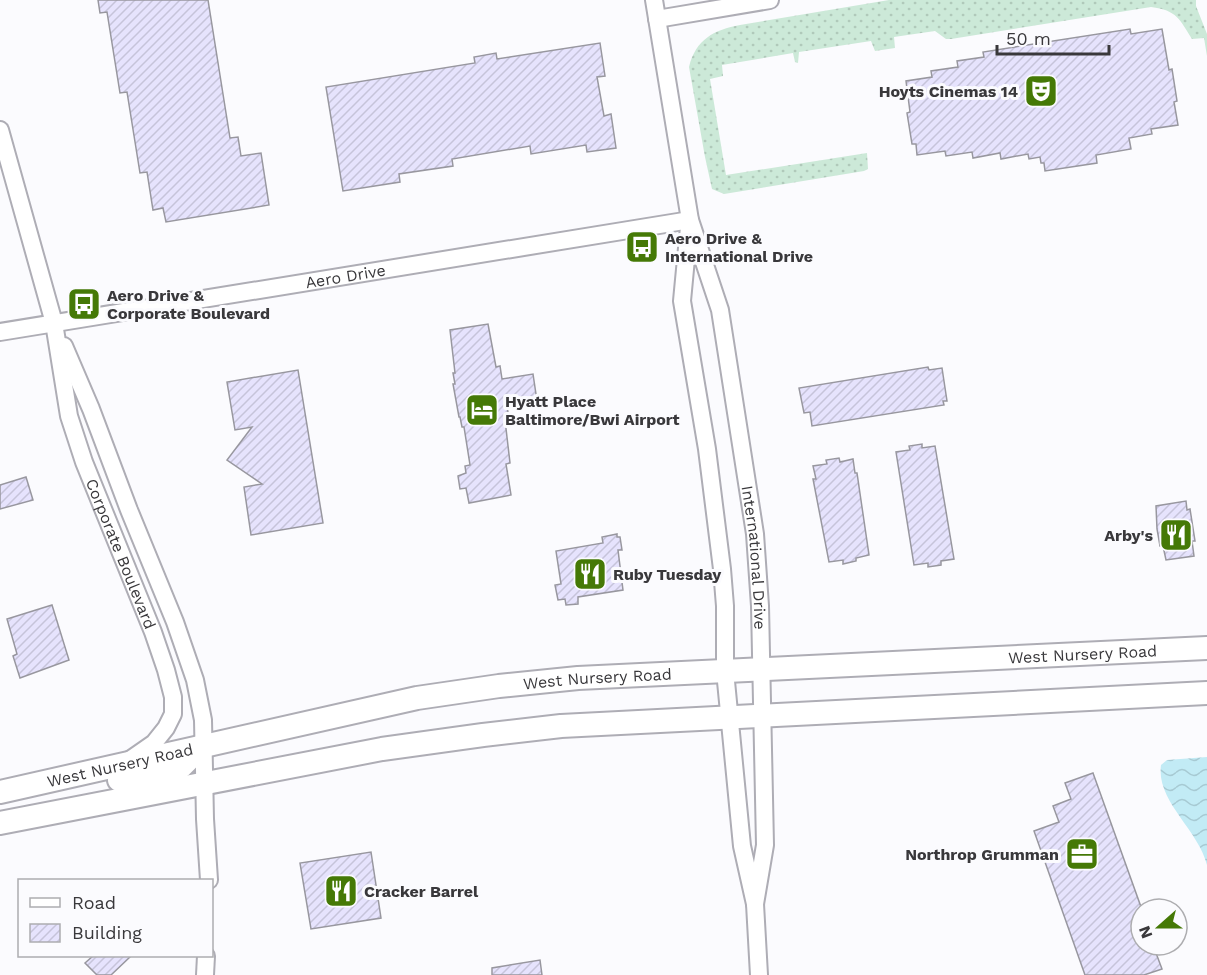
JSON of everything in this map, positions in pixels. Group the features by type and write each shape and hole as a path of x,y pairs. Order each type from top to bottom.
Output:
{"main road":[{"name":"West Nursery Road","path":"0,792 417,698 499,686 578,678 1207,648"},
{"name":"West Nursery Road","path":"0,823 382,749 561,726 1207,693"},
{"path":"0,816 16,800 181,767 203,745"}],"street":[{"name":"International Drive","path":"654,0 690,220 720,310 755,534 760,606 765,845 755,904"},
{"path":"657,19 770,0"},
{"name":"Corporate Boulevard","path":"0,130 54,324 69,416 84,462 153,632 173,697 173,714 166,729 154,743 124,764"},
{"name":"International Drive","path":"690,220 682,301 706,449 722,569 725,606 725,671 742,846 755,904 759,975"},
{"name":"Aero Drive","path":"0,332 690,220"},
{"name":"Corporate Boulevard","path":"54,324 91,409 121,491 175,622 195,680 203,720 209,879"},
{"path":"204,975 206,957"}],"green space":[{"path":"889,0 1196,0 1196,6 1207,34 1207,56 1204,38 1192,39 1181,21 1172,13 1151,7 951,39 946,39 935,31 894,37 895,48 875,51 871,41 799,52 798,63 795,62 793,53 722,65 723,76 710,79 726,175 867,153 868,169 724,194 712,189 689,67 701,43 714,33 731,27"}],"water":[{"path":"1207,757 1207,865 1195,839 1165,791 1161,778 1161,765 1167,760"}],"building":[{"path":"98,0 208,0 230,138 238,137 241,156 261,153 269,205 166,222 163,208 153,210 147,172 140,173 127,92 120,93 107,12 100,13"},
{"name":"Hoyts Cinemas 14","path":"1130,29 1131,34 1162,29 1169,70 1172,69 1178,125 1151,129 1152,134 1129,138 1131,149 1096,155 1097,163 1045,171 1040,157 1029,159 1028,154 1001,159 1000,153 973,158 972,152 946,156 945,151 917,155 916,144 912,144 907,113 910,112 906,81 932,77 931,71 958,67 957,61 984,57 983,52"},
{"path":"600,43 605,76 597,77 604,116 611,114 616,148 587,152 586,145 531,154 530,146 452,159 453,166 399,174 400,182 343,191 326,87 475,63 474,57 496,53 497,59"},
{"name":"Hyatt Place Baltimore/Bwi Airport","path":"488,324 496,367 500,366 502,379 533,374 537,401 507,406 509,419 505,420 510,463 506,464 511,495 469,503 466,488 460,489 458,476 466,473 465,466 470,465 464,427 459,417 453,384 455,384 453,373 455,373 450,330"},
{"path":"928,367 929,370 942,368 947,401 943,401 944,405 812,426 810,412 804,413 799,388"},
{"path":"298,370 323,523 251,535 244,487 262,484 227,460 252,427 235,430 227,382"},
{"path":"922,444 922,448 935,446 954,559 941,561 941,565 928,567 928,563 914,565 896,452 910,450 909,446"},
{"path":"839,458 840,462 853,459 869,555 843,564 843,560 829,562 813,479 816,479 813,466 827,464 826,460"},
{"path":"26,477 33,500 0,509 0,485"},
{"name":"Arby's","path":"1186,501 1187,510 1190,509 1195,541 1192,541 1194,556 1166,560 1163,546 1160,546 1156,506"},
{"name":"Ruby Tuesday","path":"617,534 617,537 620,537 622,550 618,550 623,590 578,597 578,604 566,605 565,599 558,600 555,585 561,584 556,551 603,543 602,537"},
{"path":"52,605 69,660 20,678 13,656 17,654 7,619"},
{"name":"Northrop Grumman","path":"1093,773 1137,897 1129,897 1129,957 1158,957 1162,969 1144,975 1085,975 1034,831 1059,822 1053,806 1071,799 1065,783"},
{"name":"Cracker Barrel","path":"371,852 381,918 311,929 300,863"},
{"path":"92,957 130,957 111,975 97,975 85,963"},
{"path":"540,960 542,975 492,975 492,968"}],"place":[{"name":"Hoyts Cinemas 14","path":"1041,91"},
{"name":"Aero Drive & International Drive","path":"642,247"},
{"name":"Aero Drive & Corporate Boulevard","path":"84,304"},
{"name":"Hyatt Place Baltimore/Bwi Airport","path":"482,410"},
{"name":"Arby's","path":"1176,535"},
{"name":"Ruby Tuesday","path":"590,574"},
{"name":"Northrop Grumman","path":"1082,854"},
{"name":"Cracker Barrel","path":"341,891"}]}
